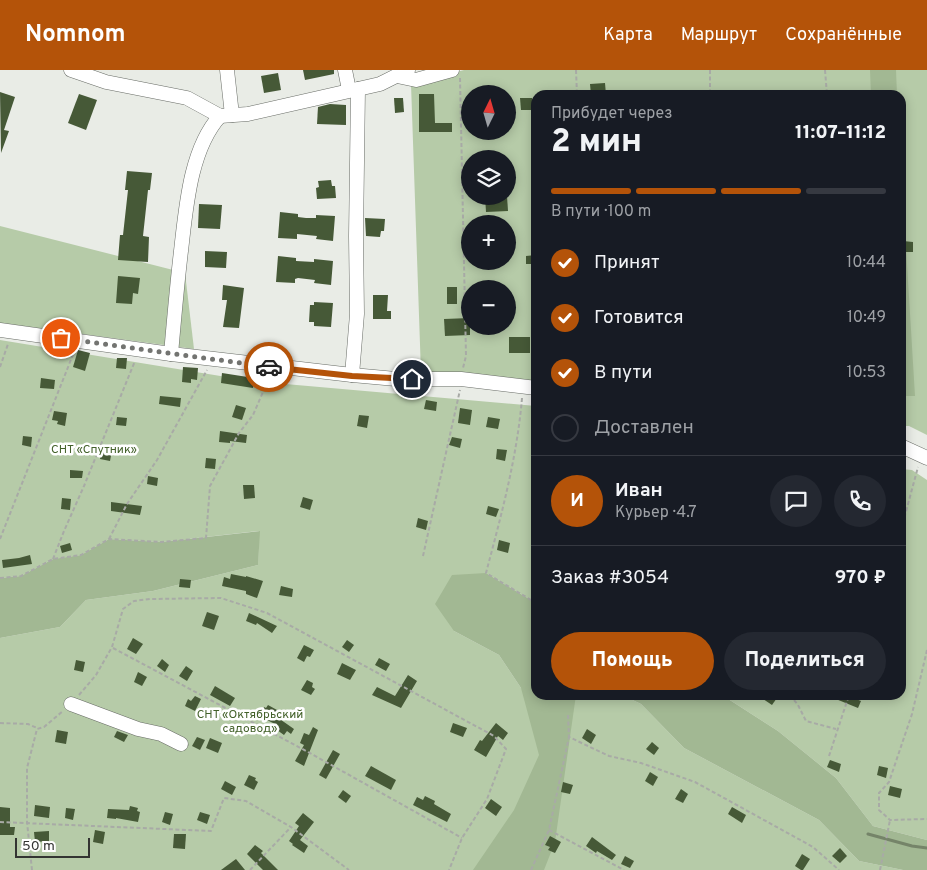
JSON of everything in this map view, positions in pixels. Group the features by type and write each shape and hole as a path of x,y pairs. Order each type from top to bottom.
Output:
{"street":[{"path":"71,70 106,82 188,98 226,116 248,114 380,84 400,72 416,80 452,70"},
{"path":"226,116 227,70"},
{"path":"345,70 353,89 357,314 352,376"},
{"path":"171,354 186,213 196,160 208,130 226,116"},
{"path":"5,331 213,360 352,376 396,379 461,379 529,387"},
{"path":"906,448 924,456"},
{"path":"71,704 138,729 161,734 181,744"}],"path":[{"path":"422,556 466,356 460,70"},
{"path":"576,70 577,90"},
{"path":"710,70 710,90"},
{"path":"825,70 827,90"},
{"path":"0,367 7,349 5,331"},
{"path":"0,539 78,341"},
{"path":"53,559 140,350"},
{"path":"0,578 21,576 53,559 81,555 109,539 127,504 157,460 213,360"},
{"path":"109,539 161,542 206,538 210,486 239,433 253,415 270,378 270,367"},
{"path":"529,387 521,410 505,502 486,573 531,600"},
{"path":"906,514 924,456"},
{"path":"0,722 28,724 37,729 44,728 71,704 96,675 112,647 123,609 134,601 221,598 266,612 494,736 506,749 487,799 462,838 449,870"},
{"path":"112,647 308,752 462,838"},
{"path":"927,650 912,714 889,782 880,793 879,810 890,820 927,819"},
{"path":"794,700 806,721 836,729"},
{"path":"829,756 836,729 847,700"},
{"path":"530,870 549,830 569,737 568,715"},
{"path":"32,870 27,822 27,768 37,729"},
{"path":"569,737 609,756 641,763 695,782 813,847 839,870"},
{"path":"0,822 211,830 224,798 246,801 291,827 349,870"},
{"path":"880,870 890,820"},
{"path":"250,870 291,827"},
{"path":"549,830 624,870"}],"green space":[{"path":"464,70 927,70 927,435 906,426 906,90 531,90 531,385 421,373 411,84"},
{"path":"870,70 896,70 897,90 871,90"},
{"path":"0,226 185,273 194,349 0,323"},
{"path":"906,248 915,396 906,396"},
{"name":"СНТ «Октябрьский садовод»","path":"0,340 251,381 531,406 531,600 486,573 454,631 499,655 521,688 531,693 531,700 633,700 641,704 684,748 819,820 859,861 903,870 0,870 0,638 60,627 86,600 153,591 258,565 259,531 161,542 109,539 81,555 53,559 21,576 0,578"},
{"path":"906,469 912,470 927,480 927,840 873,826 836,778 778,731 730,700 906,700"},
{"path":"260,531 258,565 153,591 86,600 60,627 0,638 0,578 21,576 53,559 81,555 109,539 161,542"},
{"path":"486,573 531,600 531,700 575,700 555,842 544,870 473,870 514,810 539,755 521,688 499,655 454,631 435,604 452,575"},
{"path":"633,700 730,700 778,731 836,778 873,826 927,840 927,870 903,870 859,861 819,820 684,748 641,704"}],"building":[{"path":"303,70 334,70 334,74 305,80"},
{"path":"278,73 281,90 264,93 261,76"},
{"path":"605,83 606,90 591,90 590,84"},
{"path":"0,92 15,97 4,130 9,131 1,153"},
{"path":"79,94 97,100 86,130 68,123"},
{"path":"419,94 434,94 435,123 452,123 452,132 419,132"},
{"path":"394,98 403,98 404,112 395,113"},
{"path":"520,98 531,98 531,110 521,110"},
{"path":"330,104 346,105 346,125 317,124 318,107"},
{"path":"127,171 152,173 150,190 148,190 143,236 149,237 148,262 118,260 120,235 123,235 128,190 125,190"},
{"path":"331,180 332,186 335,186 336,198 317,199 316,188 319,187 318,181"},
{"path":"199,204 222,205 220,229 198,228"},
{"path":"486,205 508,205 508,211 486,212"},
{"path":"280,212 298,214 298,217 306,218 316,218 316,215 335,216 333,241 316,239 317,236 297,234 297,239 278,238"},
{"path":"365,218 385,219 384,231 381,231 380,237 366,236"},
{"path":"906,241 913,242 913,252 906,252"},
{"path":"205,251 227,252 226,268 205,267"},
{"path":"278,256 296,258 296,261 314,262 314,259 333,261 331,285 314,283 315,280 298,278 295,279 295,283 276,282"},
{"path":"526,256 531,256 531,264 526,264"},
{"path":"118,276 140,278 138,294 133,293 132,304 116,303"},
{"path":"223,285 244,288 239,328 223,327 227,300 222,300"},
{"path":"447,287 457,287 457,304 447,304"},
{"path":"373,295 388,295 387,311 391,311 391,319 373,319"},
{"path":"314,302 333,303 331,327 314,326 314,322 309,322 310,305 314,305"},
{"path":"461,318 461,335 470,335 445,336 444,319"},
{"path":"509,337 530,337 530,353 509,353"},
{"path":"78,350 90,353 85,371 73,367"},
{"path":"117,358 127,358 126,369 116,368"},
{"path":"183,367 198,368 197,380 191,379 191,383 182,382"},
{"path":"222,373 254,378 253,388 221,383"},
{"path":"41,378 55,380 54,389 40,388"},
{"path":"160,396 181,398 180,407 159,404"},
{"path":"426,400 437,402 436,411 424,409"},
{"path":"236,405 246,408 242,420 232,417"},
{"path":"460,408 472,410 470,425 458,423"},
{"path":"54,411 67,413 65,426 57,424 58,421 52,420"},
{"path":"359,415 369,416 367,428 357,426"},
{"path":"117,417 127,418 126,426 116,425"},
{"path":"488,417 500,419 498,429 486,427"},
{"path":"220,431 247,435 246,443 219,442"},
{"path":"23,436 32,437 31,447 22,445"},
{"path":"452,437 462,439 460,448 449,445"},
{"path":"102,448 112,450 110,461 100,459"},
{"path":"497,449 507,450 505,461 496,459"},
{"path":"206,458 216,459 215,469 205,468"},
{"path":"70,470 83,471 82,478 70,478"},
{"path":"148,476 158,478 157,486 147,484"},
{"path":"243,485 254,485 255,498 244,499"},
{"path":"303,497 313,500 310,510 300,507"},
{"path":"62,498 71,499 70,510 61,509"},
{"path":"111,502 142,506 140,515 111,511"},
{"path":"488,506 499,509 496,517 486,514"},
{"path":"418,518 428,521 426,530 416,527"},
{"path":"499,540 510,543 508,553 497,550"},
{"path":"70,543 72,550 62,553 60,546"},
{"path":"30,555 32,564 3,568 2,560"},
{"path":"231,574 263,581 257,598 246,594 246,591 222,586 224,577 230,579"},
{"path":"180,579 191,580 190,588 179,587"},
{"path":"281,586 293,589 292,597 279,595"},
{"path":"207,612 219,616 214,630 202,626"},
{"path":"249,613 277,626 272,633 257,623 256,625 246,621"},
{"path":"133,638 143,644 136,654 127,649"},
{"path":"347,640 354,645 349,652 342,647"},
{"path":"304,645 314,650 310,657 307,656 304,662 297,658"},
{"path":"379,658 390,664 386,671 375,665"},
{"path":"162,659 169,665 165,672 157,666"},
{"path":"76,660 85,662 83,672 74,670"},
{"path":"342,663 356,670 350,680 337,674"},
{"path":"186,666 193,671 187,681 179,676"},
{"path":"138,672 147,677 142,686 134,682"},
{"path":"408,675 417,681 401,708 372,695 377,687 395,696"},
{"path":"307,680 313,683 312,687 315,689 311,695 301,690"},
{"path":"215,686 235,698 230,706 210,695"},
{"path":"195,696 201,699 195,711 185,706 188,699 191,701"},
{"path":"764,700 776,700 772,705"},
{"path":"838,700 861,701 858,708"},
{"path":"268,705 277,710 274,715 294,729 291,734 287,731 284,735 277,730 279,726 259,716 264,707 266,708"},
{"path":"453,723 467,728 463,737 450,732"},
{"path":"496,723 508,733 503,740 498,736 486,757 474,750 480,740 482,741"},
{"path":"313,727 318,730 304,766 295,761 304,745 300,743 304,733 309,735"},
{"path":"587,729 596,735 591,744 582,738"},
{"path":"57,730 68,732 66,744 55,742"},
{"path":"117,731 128,735 124,742 114,737"},
{"path":"197,737 205,740 200,750 192,746"},
{"path":"210,738 222,743 218,753 206,748"},
{"path":"652,742 659,748 654,755 646,749"},
{"path":"333,750 340,754 326,779 319,775"},
{"path":"830,760 841,764 839,772 827,767"},
{"path":"371,766 396,780 391,790 365,776"},
{"path":"879,766 888,768 886,778 877,775"},
{"path":"650,772 658,777 653,786 645,781"},
{"path":"249,775 256,778 255,780 258,782 254,790 244,785"},
{"path":"225,781 236,787 232,795 221,789"},
{"path":"563,782 573,785 570,794 561,792"},
{"path":"890,786 902,789 900,798 888,795"},
{"path":"681,789 688,794 683,803 675,799"},
{"path":"343,790 351,796 346,803 338,797"},
{"path":"425,796 435,801 434,804 451,814 447,822 413,805 417,797 423,800"},
{"path":"491,799 502,807 496,816 485,808"},
{"path":"35,805 50,807 49,818 34,816"},
{"path":"130,806 138,808 137,811 140,812 138,822 107,818 108,809 129,810"},
{"path":"0,807 10,808 10,827 15,827 14,835 0,835"},
{"path":"732,807 746,815 742,823 728,814"},
{"path":"66,808 75,809 73,820 65,818"},
{"path":"165,812 173,814 170,825 162,822"},
{"path":"200,812 210,815 207,824 197,820"},
{"path":"303,813 314,822 300,840 308,846 304,853 289,841 299,826 295,823"},
{"path":"95,830 105,832 103,844 93,842"},
{"path":"49,831 49,841 35,842 34,832"},
{"path":"174,834 186,834 185,849 173,848"},
{"path":"550,836 561,842 555,853 548,850 550,847 545,845"},
{"path":"592,837 616,855 612,860 586,846"},
{"path":"255,845 263,851 261,853 278,870 263,870 247,854"},
{"path":"840,848 847,856 840,863 832,856"},
{"path":"802,854 810,859 803,870 801,870 795,866"},
{"path":"625,856 634,861 630,868 621,864"},
{"path":"236,859 245,870 221,870"}],"waterway":[{"path":"868,834 912,846 927,848"}],"way so far":[{"path":"61,338 269,367"}],"route":[{"path":"269,367 352,376 412,379"}],"park label":[{"name":"СНТ «Спутник»","path":"94,449"}]}
